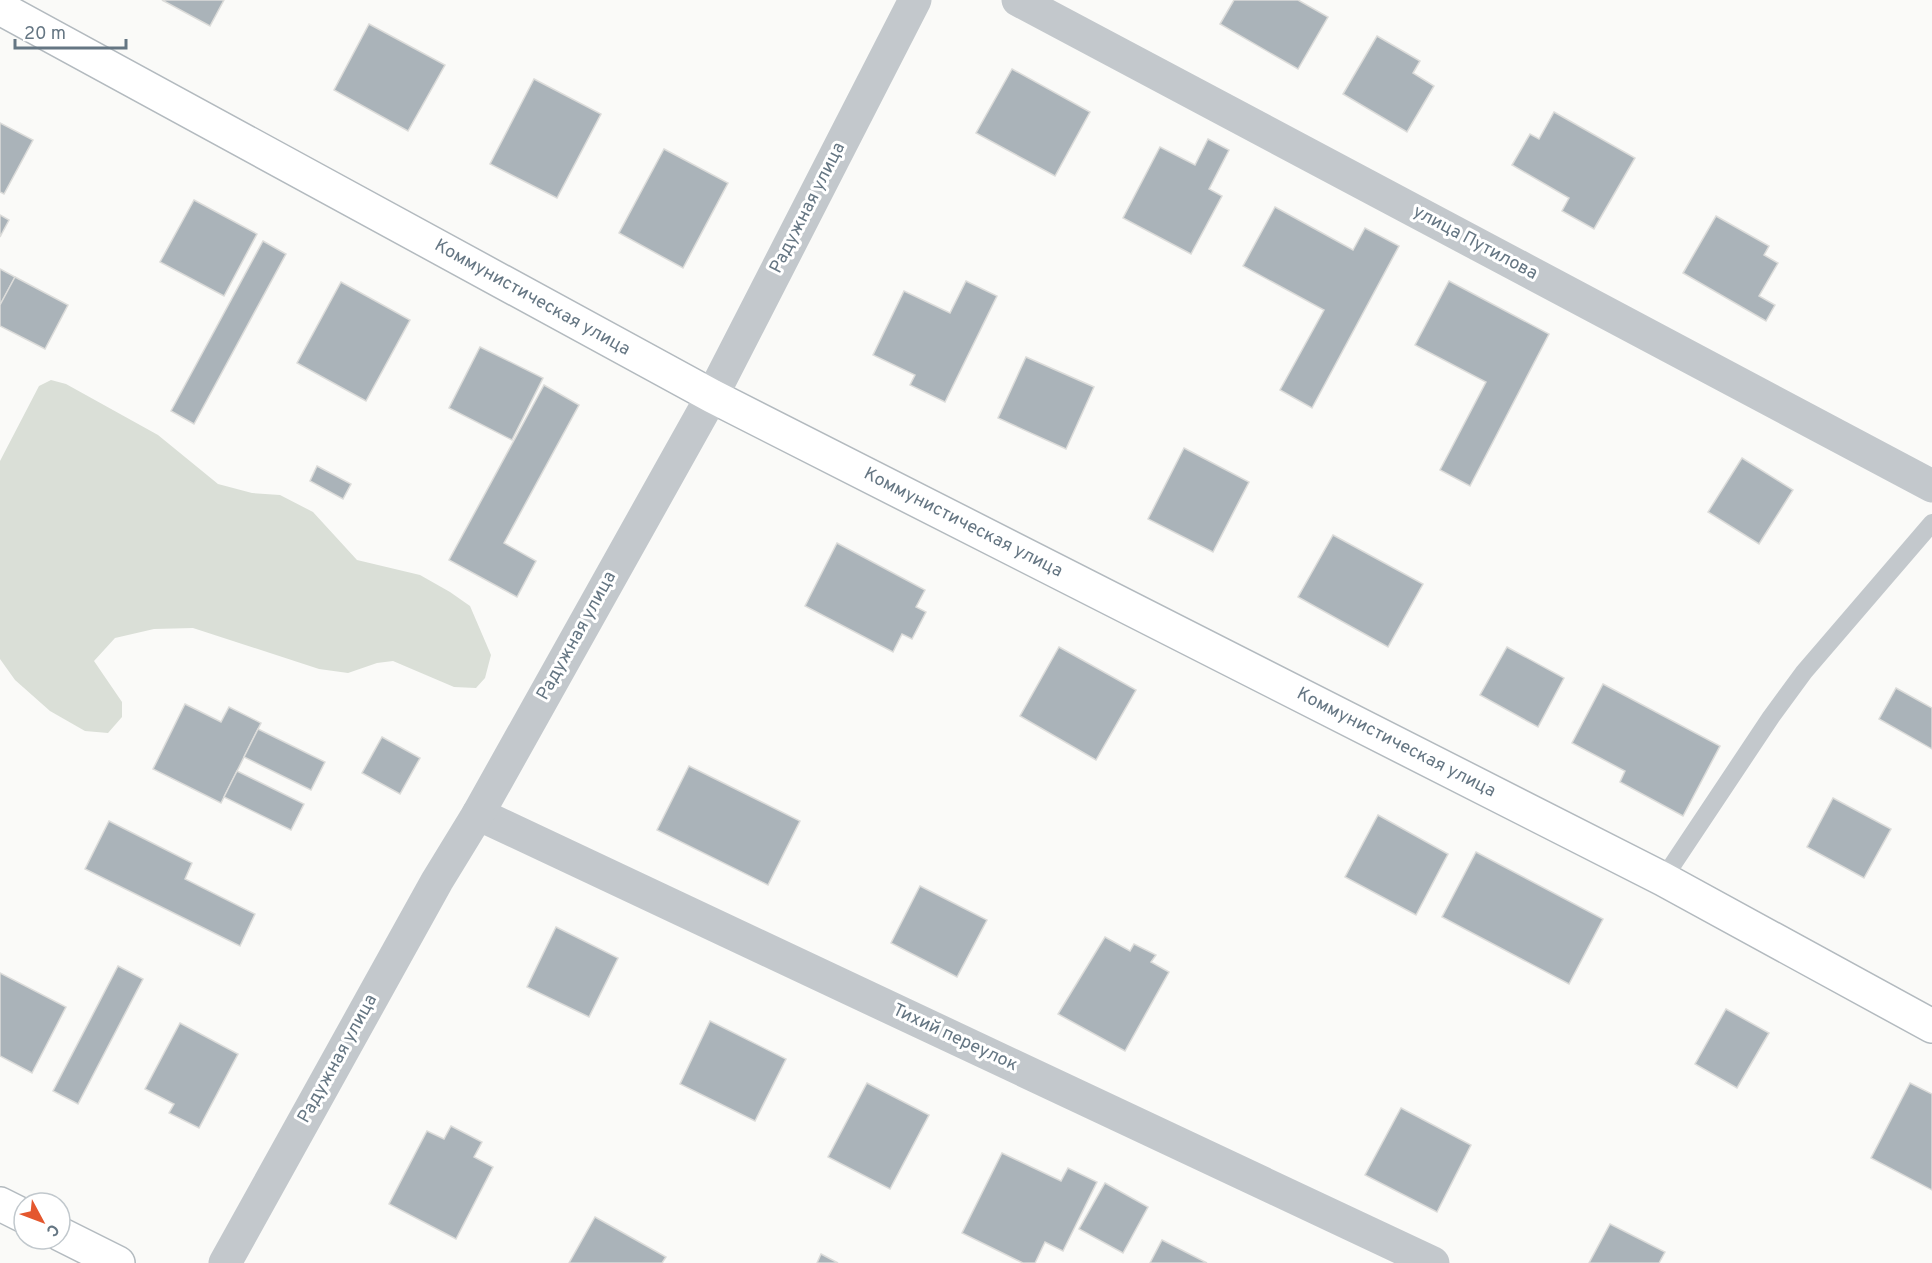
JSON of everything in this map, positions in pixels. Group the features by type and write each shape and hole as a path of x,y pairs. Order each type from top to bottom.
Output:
{"street":[{"name":"Радужная улица","path":"225,1263 437,881 712,396 915,0"},
{"name":"улица Путилова","path":"1018,0 1932,486"},
{"name":"Коммунистическая улица","path":"0,8 712,396 1663,879 1932,1026"},
{"name":"Тихий переулок","path":"477,814 1433,1263"},
{"path":"72,1240 118,1263"}],"lane":[{"path":"1663,879 1771,717 1804,672 1932,523"}],"shaded area":[{"path":"51,380 66,384 158,435 218,484 252,493 280,495 313,512 357,560 420,575 450,592 470,606 491,655 485,678 476,688 454,687 393,661 377,663 348,673 319,669 193,628 154,629 115,638 94,661 122,702 122,717 108,733 85,731 50,711 15,680 0,659 0,461 39,386"}],"building":[{"path":"162,0 224,0 210,26"},
{"path":"1234,0 1298,0 1328,17 1298,69 1220,24"},
{"path":"369,24 445,65 408,131 334,90"},
{"path":"1377,36 1420,61 1413,73 1434,86 1407,132 1343,94"},
{"path":"1012,69 1090,112 1055,176 976,133"},
{"path":"534,79 601,114 557,198 490,164"},
{"path":"1554,112 1635,158 1594,229 1562,211 1569,198 1512,165 1530,134 1539,139"},
{"path":"0,123 33,140 4,194 0,192"},
{"path":"1208,139 1229,150 1209,189 1222,196 1191,254 1123,218 1160,147 1195,165"},
{"path":"664,149 728,183 683,268 619,233"},
{"path":"194,200 257,234 224,296 160,262"},
{"path":"1275,207 1353,250 1365,228 1399,246 1312,408 1280,390 1324,310 1243,266"},
{"path":"0,215 9,220 0,237"},
{"path":"1716,216 1769,246 1764,255 1778,263 1759,296 1775,305 1766,321 1683,273"},
{"path":"263,241 286,254 194,424 171,411"},
{"path":"0,269 15,277 0,305"},
{"path":"15,277 68,305 45,349 0,326 0,305"},
{"path":"966,281 997,296 945,402 910,385 915,375 873,355 904,291 950,313"},
{"path":"1449,281 1549,334 1470,486 1440,470 1486,382 1415,345"},
{"path":"341,282 410,320 366,401 297,363"},
{"path":"480,347 543,378 512,440 449,408"},
{"path":"1026,357 1094,387 1066,449 998,418"},
{"path":"544,385 579,405 504,543 536,561 517,597 449,560"},
{"path":"1184,448 1249,482 1213,552 1148,519"},
{"path":"1742,458 1793,490 1759,544 1708,512"},
{"path":"317,466 351,484 343,499 310,481"},
{"path":"1333,535 1423,584 1388,647 1298,597"},
{"path":"837,543 925,590 916,607 926,612 912,639 902,634 893,652 805,606"},
{"path":"1059,647 1136,690 1096,760 1020,716"},
{"path":"1507,647 1564,678 1538,727 1480,695"},
{"path":"1603,684 1720,746 1683,816 1620,782 1625,771 1572,743"},
{"path":"1896,688 1932,708 1932,749 1879,719"},
{"path":"185,704 221,722 229,707 261,723 221,803 153,769"},
{"path":"258,729 325,762 311,790 244,757"},
{"path":"382,737 420,758 400,794 362,773"},
{"path":"689,766 800,821 768,885 657,830"},
{"path":"237,771 304,804 291,830 224,797"},
{"path":"1833,798 1891,829 1864,878 1807,847"},
{"path":"1378,815 1448,854 1416,915 1345,877"},
{"path":"109,821 192,863 185,879 255,914 240,946 85,869"},
{"path":"1476,852 1603,919 1569,984 1442,917"},
{"path":"920,886 987,920 957,977 891,943"},
{"path":"556,927 618,958 589,1017 527,987"},
{"path":"1105,937 1130,951 1134,944 1156,955 1151,962 1169,972 1125,1051 1058,1014"},
{"path":"118,966 143,979 78,1104 53,1091"},
{"path":"0,973 66,1007 32,1073 0,1056"},
{"path":"1726,1009 1769,1033 1737,1088 1695,1064"},
{"path":"710,1021 786,1059 755,1121 680,1084"},
{"path":"180,1023 238,1054 199,1128 169,1113 174,1104 145,1089"},
{"path":"867,1083 929,1115 890,1189 828,1157"},
{"path":"1910,1083 1932,1094 1932,1190 1871,1158"},
{"path":"1401,1108 1471,1145 1437,1212 1365,1175"},
{"path":"451,1126 482,1142 474,1157 493,1167 456,1239 389,1204 427,1131 444,1139"},
{"path":"1002,1153 1061,1181 1068,1168 1097,1182 1063,1251 1045,1242 1035,1263 1023,1263 962,1233"},
{"path":"1105,1183 1148,1207 1123,1253 1079,1229"},
{"path":"595,1217 666,1257 662,1263 569,1263"},
{"path":"1610,1224 1665,1252 1659,1263 1589,1263"},
{"path":"1162,1240 1207,1263 1150,1263"},
{"path":"821,1254 838,1263 817,1263"}]}
